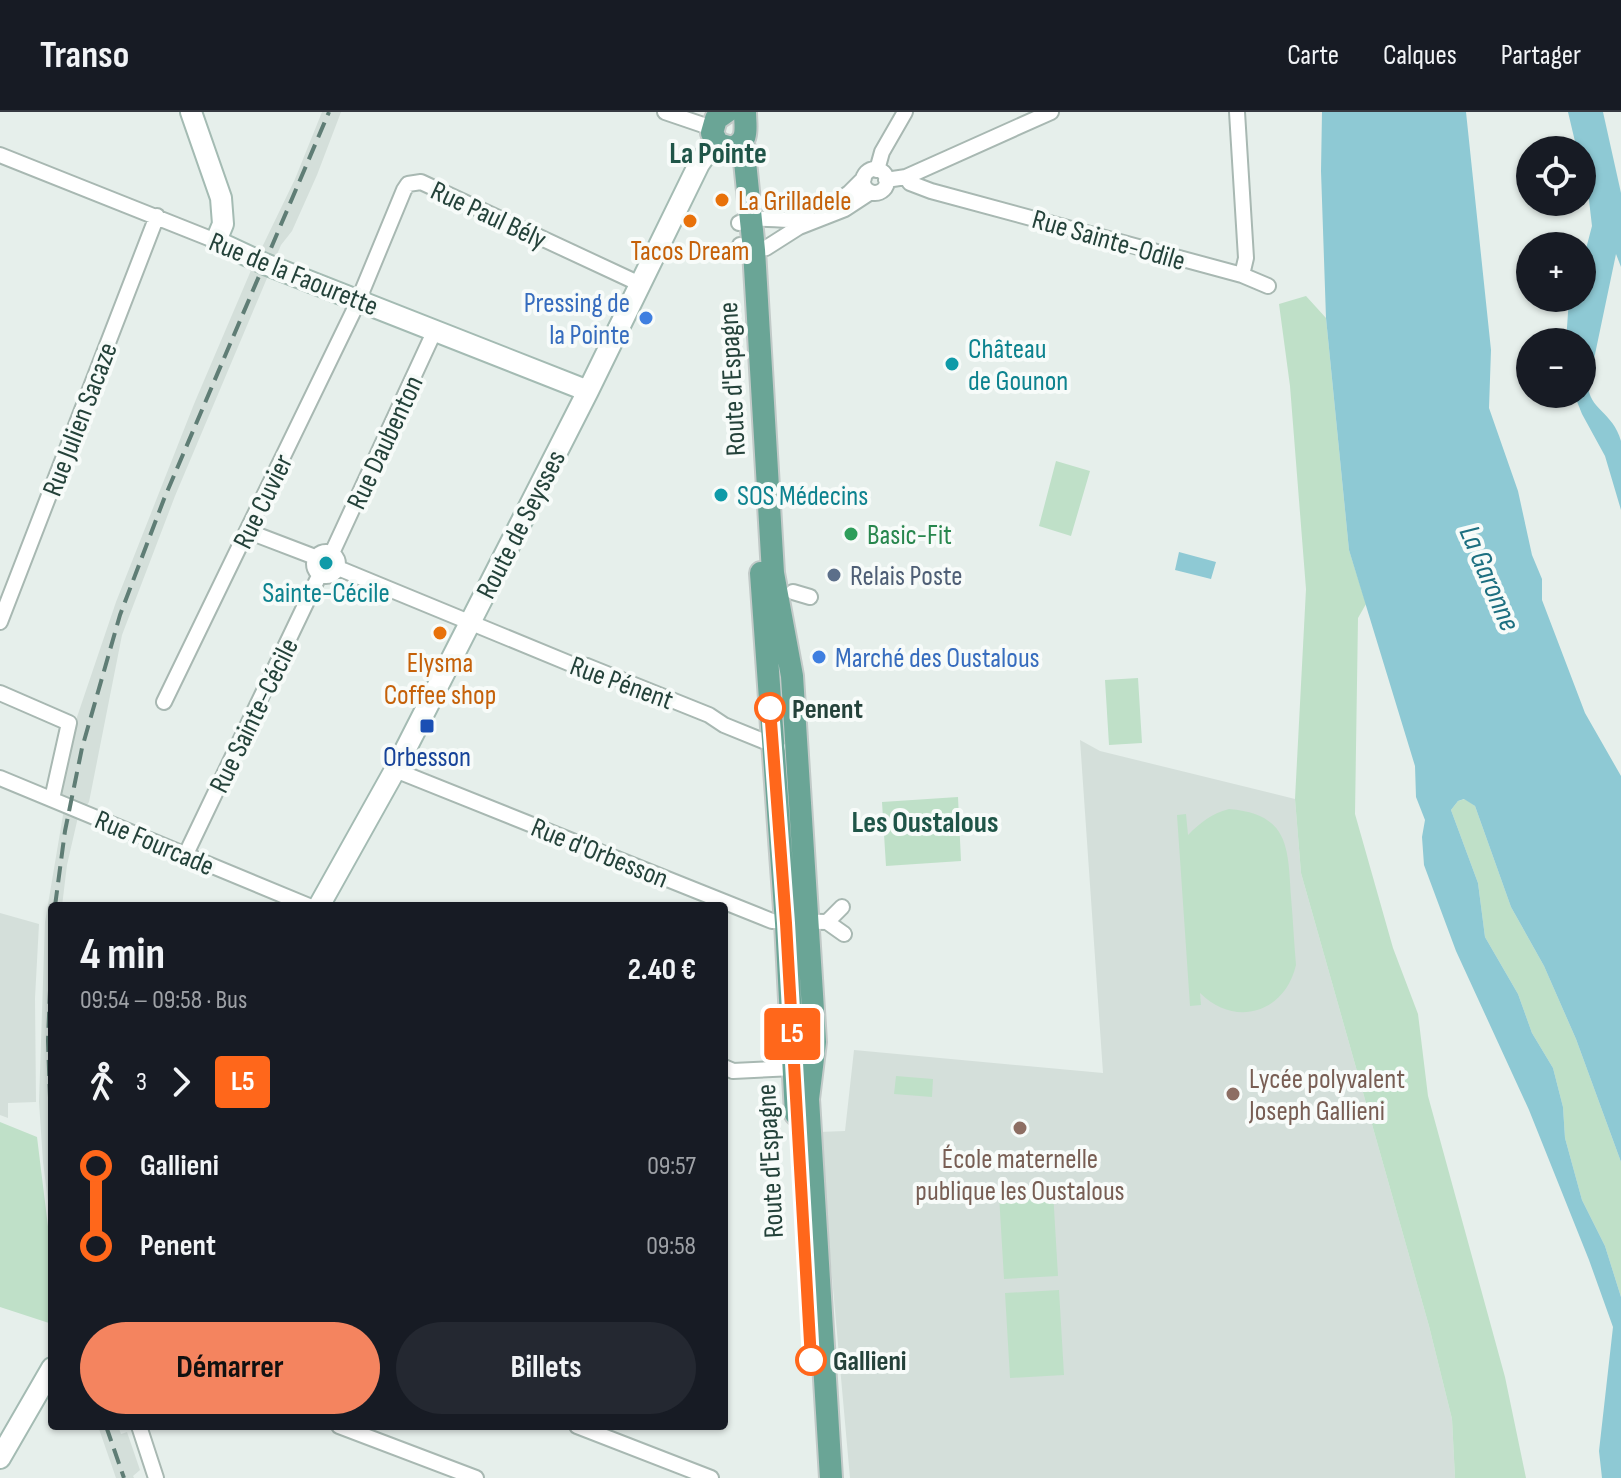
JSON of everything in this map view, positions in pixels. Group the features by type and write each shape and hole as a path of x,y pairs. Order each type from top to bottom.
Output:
{"main road":[{"path":"191,112 224,211 216,241"},
{"name":"Route d'Espagne","path":"729,127 746,234 773,573 792,676 815,1042 808,1099 831,1478"},
{"name":"Route de Seysses","path":"321,902 395,770 588,391 699,164 729,127"},
{"name":"Route d'Espagne","path":"746,234 772,744 807,923 794,1068 819,1478"},
{"name":"Rue de la Faourette","path":"216,241 265,264 588,391"},
{"path":"0,1458 48,1375"}],"street":[{"path":"665,112 729,127"},
{"path":"746,234 766,248 799,227 845,209 871,192 882,190 882,152 905,112"},
{"path":"746,234 797,220 838,201 867,172 906,177 1051,112"},
{"path":"1237,112 1246,258 1242,275"},
{"name":"Rue de la Faourette","path":"1,160 157,216 216,241"},
{"path":"935,165 942,187 950,195"},
{"name":"Rue Sainte-Odile","path":"906,177 910,183 1242,275 1268,286"},
{"path":"864,178 864,185 871,192"},
{"name":"Rue Paul Bély","path":"358,299 404,190 414,181 640,284"},
{"name":"Rue Julien Sacaze","path":"0,622 157,216"},
{"name":"Rue Cuvier","path":"164,702 358,299"},
{"name":"Rue Daubenton","path":"332,553 435,330"},
{"path":"247,531 315,557"},
{"path":"319,553 332,553 338,559 338,568 331,576 319,576 313,567 315,557 319,553"},
{"name":"Rue Pénent","path":"338,568 571,664 587,666 709,715 724,725 772,744"},
{"name":"Rue Sainte-Cécile","path":"186,854 319,576"},
{"path":"793,592 810,597"},
{"path":"0,693 69,723 52,799"},
{"path":"772,744 796,756"},
{"name":"Rue d'Orbesson","path":"395,770 725,902"},
{"name":"Rue Fourcade","path":"0,778 309,902"},
{"name":"Rue d'Orbesson","path":"728,903 772,921 807,923"},
{"path":"807,923 842,907"},
{"path":"807,923 844,934"},
{"path":"728,1069 794,1068"},
{"path":"140,1430 156,1478"},
{"path":"350,1430 476,1478"},
{"path":"587,1430 711,1478"}],"shaded area":[{"path":"322,112 341,112 317,175 292,231 281,245 175,496 122,635 89,802 78,817 62,902 48,902 63,815 64,798 59,788 77,717 116,602 194,404 252,268 295,179"},
{"name":"Lycée polyvalent Joseph Gallieni","path":"1080,740 1100,751 1295,799 1301,873 1429,1326 1452,1419 1455,1478 850,1478 819,1132 845,1131 854,1050 1103,1073"},
{"path":"48,904 48,1201 39,1102"},
{"path":"0,913 39,924 35,998 36,1102 8,1103 8,1118 0,1115"},
{"path":"99,1430 120,1430 121,1434 127,1432 140,1470 134,1478 116,1478"}],"green space":[{"path":"1306,296 1326,318 1349,550 1366,604 1358,618 1355,814 1393,948 1418,1014 1428,1096 1505,1377 1526,1478 1455,1478 1452,1419 1429,1326 1301,873 1295,799 1306,589 1290,386 1279,304"},
{"path":"1056,461 1090,471 1071,536 1039,526"},
{"path":"1138,678 1142,743 1109,745 1105,680"},
{"path":"958,797 961,861 886,866 882,802"},
{"path":"1465,799 1475,806 1511,907 1544,966 1576,1039 1621,1162 1621,1297 1605,1246 1582,1200 1565,1138 1563,1107 1553,1068 1532,1033 1518,994 1485,937 1478,883 1451,810 1458,801"},
{"path":"1229,809 1264,818 1281,836 1288,863 1296,965 1281,995 1257,1010 1243,1012 1214,1004 1200,993 1201,1005 1190,1006 1177,815 1186,814 1188,835 1207,819"},
{"path":"896,1076 933,1079 932,1097 894,1094"},
{"path":"0,1122 37,1137 48,1226 48,1323 0,1307"},
{"path":"1053,1191 1058,1276 1004,1279 999,1195"},
{"path":"1059,1290 1064,1375 1010,1378 1005,1293"}],"water":[{"name":"La Garonne","path":"1322,112 1466,112 1491,350 1489,408 1518,491 1532,555 1542,579 1542,600 1585,713 1621,776 1621,1162 1576,1039 1544,966 1511,907 1475,806 1464,799 1451,810 1478,883 1485,937 1518,994 1532,1033 1553,1068 1563,1107 1565,1138 1582,1200 1605,1246 1621,1297 1621,1478 1602,1478 1599,1451 1613,1327 1529,1110 1456,951 1424,865 1422,837 1425,820 1416,797 1415,766 1349,550 1326,318"},
{"path":"1568,112 1603,112 1621,193 1621,267 1616,254 1596,349 1596,328 1567,328 1568,312 1596,312 1596,232 1590,232 1591,216 1596,216 1596,136 1574,136"},
{"path":"1596,405 1610,420 1621,441 1621,510 1605,456 1580,408 1596,408"},
{"path":"1179,552 1216,562 1211,579 1175,570"}],"railway":[{"path":"56,902 65,831 82,748 120,615 164,499 329,112"},
{"path":"107,1430 124,1478"}],"bus line":[{"name":"L5","path":"770,708 786,923 811,1360"}],"place":[{"name":"La Grilladele","path":"722,200"},
{"name":"Tacos Dream","path":"690,221"},
{"name":"Pressing de la Pointe","path":"646,318"},
{"name":"Château de Gounon","path":"952,364"},
{"name":"SOS Médecins","path":"721,495"},
{"name":"Basic-Fit","path":"851,534"},
{"name":"Sainte-Cécile","path":"326,563"},
{"name":"Relais Poste","path":"834,575"},
{"name":"Elysma Coffee shop","path":"440,633"},
{"name":"Marché des Oustalous","path":"819,657"},
{"name":"Penent","path":"770,708"},
{"name":"Orbesson","path":"427,726"},
{"name":"Lycée polyvalent Joseph Gallieni","path":"1233,1094"},
{"name":"École maternelle publique les Oustalous","path":"1020,1128"},
{"name":"Gallieni","path":"811,1360"}],"district":[{"name":"La Pointe","path":"718,153"},
{"name":"Les Oustalous","path":"925,822"}]}
